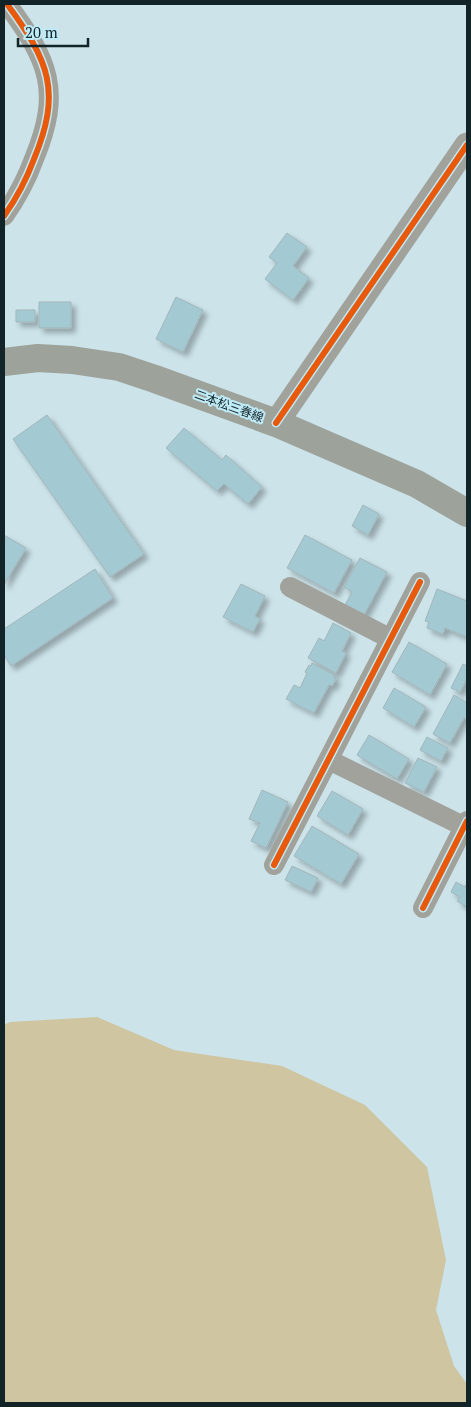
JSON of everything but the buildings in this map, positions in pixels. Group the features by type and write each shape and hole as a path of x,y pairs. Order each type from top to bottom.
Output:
{"main road":[{"name":"二本松三春線","path":"4,362 38,358 72,360 119,367 276,423 417,484 467,513"}],"street":[{"path":"4,216 29,172 42,139 50,106 49,86 36,47 7,4"},
{"path":"276,423 467,145"},
{"path":"274,865 420,582"},
{"path":"290,588 391,639"},
{"path":"329,760 466,825 423,908"}],"shaded area":[{"path":"97,1017 174,1050 282,1066 365,1105 427,1167 446,1260 436,1310 454,1366 467,1384 467,1403 4,1403 4,1025 10,1022"}],"cycle path":[{"path":"4,216 28,174 43,135 48,114 49,95 47,77 41,60 33,43 7,4"},
{"path":"276,423 467,145"},
{"path":"274,865 420,582"},
{"path":"423,908 467,821"}]}
